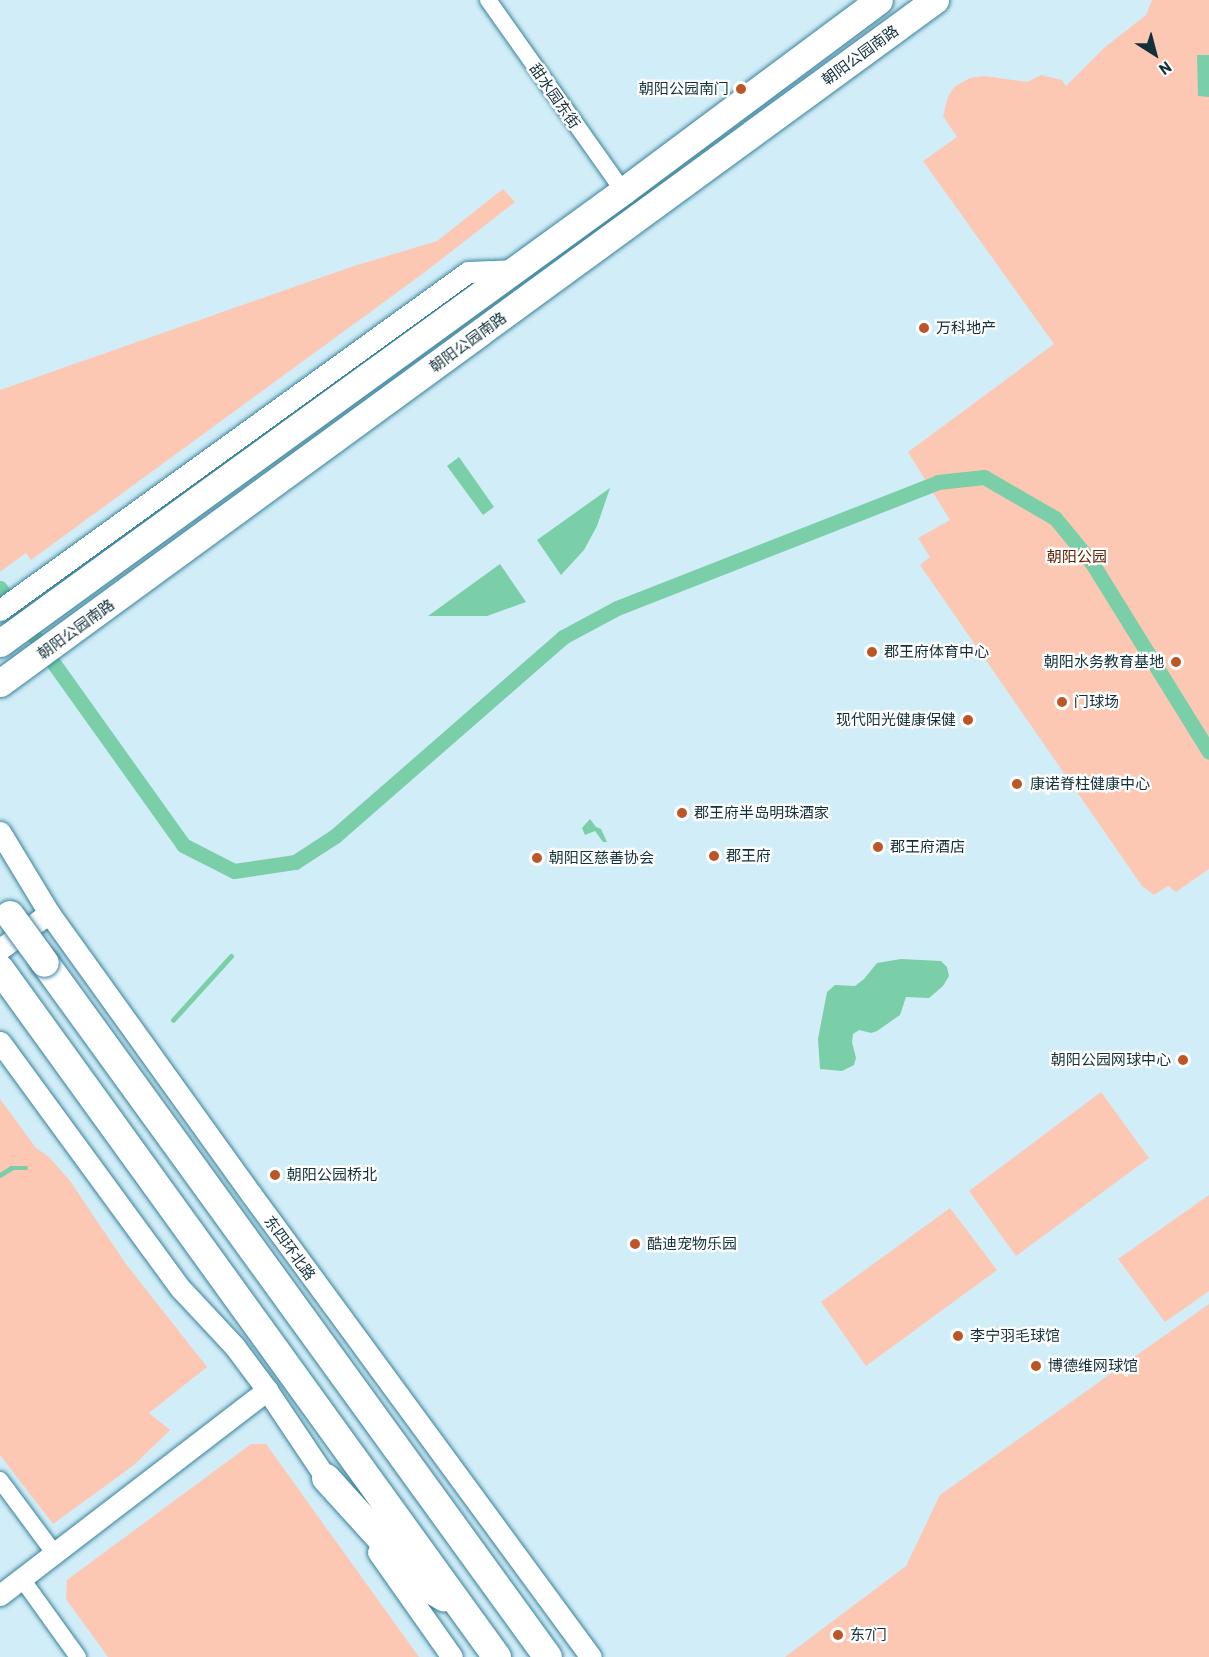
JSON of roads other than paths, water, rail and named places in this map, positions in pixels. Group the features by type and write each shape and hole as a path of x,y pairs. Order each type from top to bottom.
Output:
{"highway":[{"name":"东四环北路","path":"5,909 548,1657"},
{"path":"6,977 497,1657"},
{"path":"326,1478 423,1584 463,1609"}],"main road":[{"name":"朝阳公园南路","path":"0,643 623,191 879,0"},
{"name":"朝阳公园南路","path":"4,680 935,0"}],"street":[{"name":"甜水园东街","path":"488,0 623,191"},
{"path":"0,610 468,272 515,270"},
{"name":"东四环北路","path":"0,832 50,913 251,1194 591,1657"},
{"path":"0,950 50,913"},
{"path":"0,1042 181,1289 235,1347 267,1390 452,1657"},
{"path":"0,1595 267,1390"},
{"path":"0,1480 55,1554"},
{"path":"22,1579 78,1657"}],"waterway":[{"path":"0,588 183,845 234,871 295,862 335,836 563,637 617,608 938,482 984,477 1055,518 1092,563 1209,752"},
{"path":"173,1020 231,956"},
{"path":"0,1175 11,1168 26,1168"}],"place":[{"name":"朝阳公园南门","path":"741,89"},
{"name":"万科地产","path":"924,328"},
{"name":"郡王府体育中心","path":"872,652"},
{"name":"朝阳水务教育基地","path":"1176,662"},
{"name":"门球场","path":"1062,702"},
{"name":"现代阳光健康保健","path":"968,720"},
{"name":"康诺脊柱健康中心","path":"1017,784"},
{"name":"郡王府半岛明珠酒家","path":"682,813"},
{"name":"郡王府酒店","path":"878,847"},
{"name":"郡王府","path":"714,856"},
{"name":"朝阳区慈善协会","path":"537,858"},
{"name":"朝阳公园网球中心","path":"1183,1060"},
{"name":"朝阳公园桥北","path":"275,1175"},
{"name":"酷迪宠物乐园","path":"635,1244"},
{"name":"李宁羽毛球馆","path":"958,1336"},
{"name":"博德维网球馆","path":"1036,1366"},
{"name":"东7门","path":"838,1635"}],"park label":[{"name":"朝阳公园","path":"1077,557"}]}
